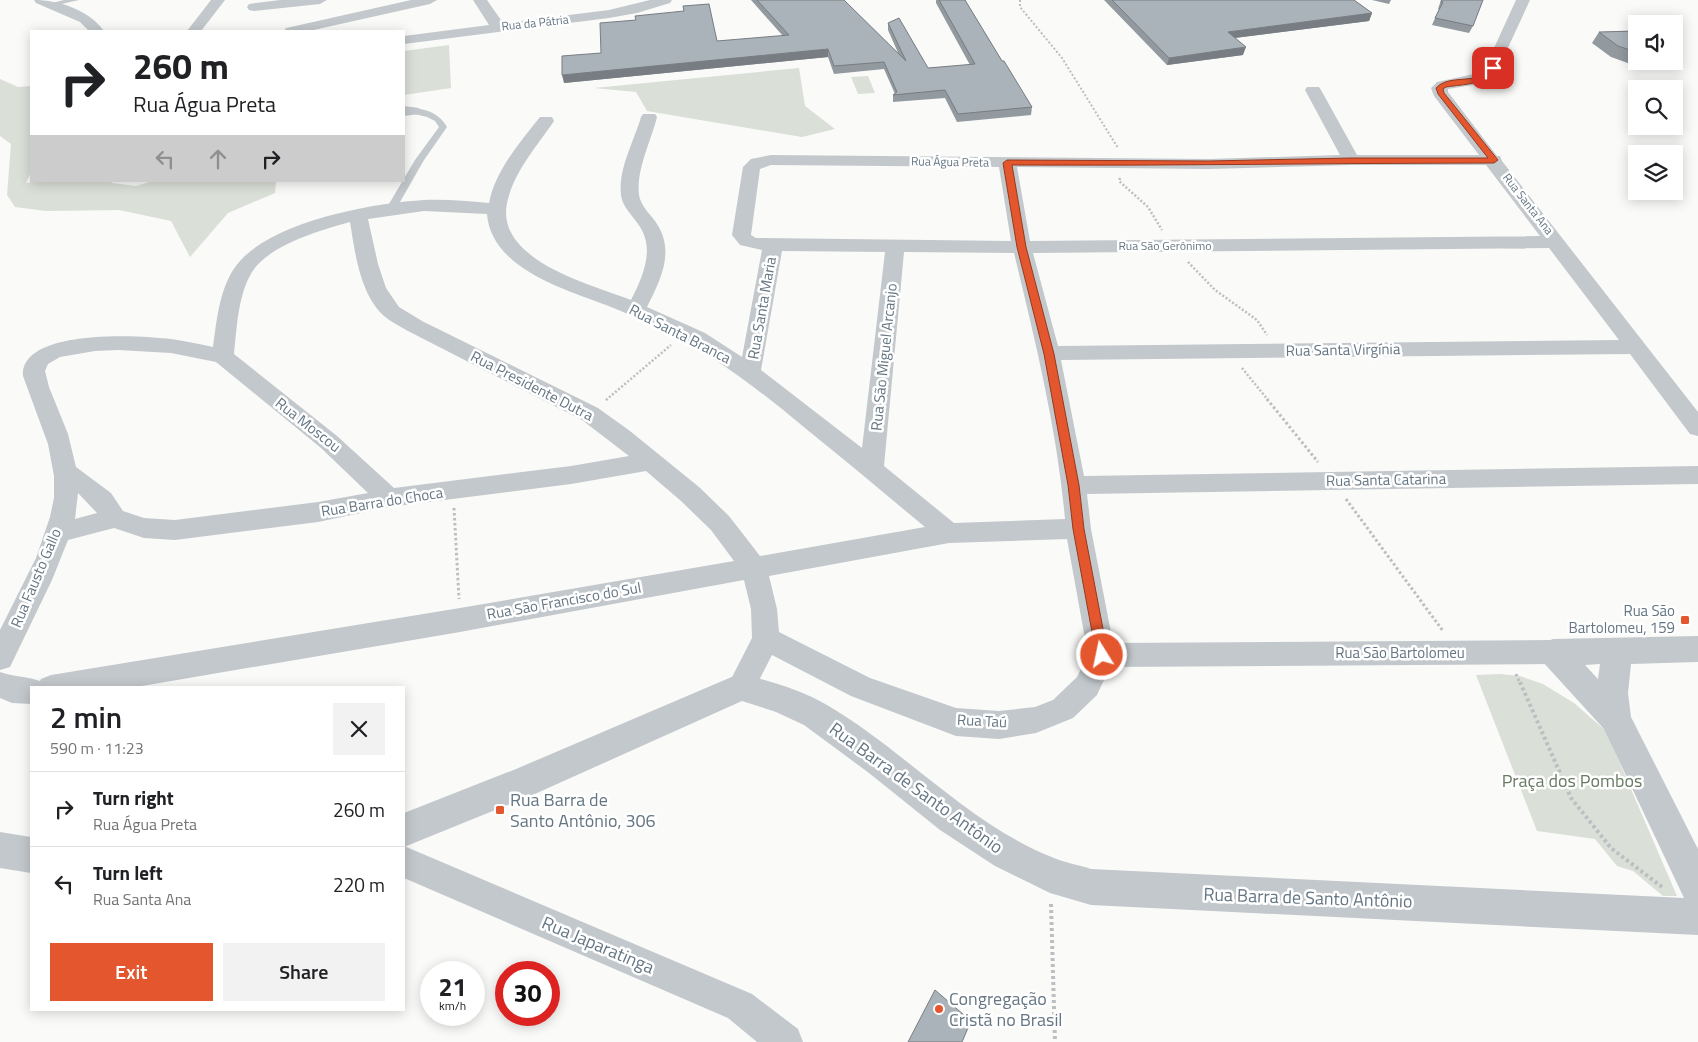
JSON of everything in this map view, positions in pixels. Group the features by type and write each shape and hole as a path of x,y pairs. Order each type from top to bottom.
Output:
{"street":[{"path":"195,30 218,0"},
{"path":"254,7 320,0"},
{"path":"296,30 353,19 430,0"},
{"path":"480,0 498,27"},
{"name":"Rua da Pátria","path":"405,40 632,10 665,0"},
{"name":"Rua Santa Ana","path":"1523,0 1489,75 1480,79 1443,85 1439,88 1440,93 1494,160 1698,428"},
{"path":"44,2 85,20 96,30"},
{"path":"337,7 366,30"},
{"path":"1313,90 1351,160"},
{"path":"636,309 654,274 658,261 657,247 651,229 630,196 630,178 649,117"},
{"path":"223,356 232,304 238,282 247,266 264,250 296,232 391,209 424,206 496,209 521,152 546,121"},
{"name":"Rua Água Preta","path":"773,245 749,243 741,235 752,167 756,163 783,160 1209,164 1351,160 1494,160"},
{"path":"1007,163 1022,247 1049,354 1074,485 1078,529 1102,655"},
{"name":"Rua Santa Branca","path":"496,209 497,224 506,241 521,258 536,269 636,309 713,347 750,372 872,468 949,533"},
{"name":"Rua Presidente Dutra","path":"358,216 365,252 376,287 389,310 415,326 590,414 622,437 690,494 720,523 754,568"},
{"name":"Rua São Gerônimo","path":"773,245 1022,247 1556,242"},
{"name":"Rua Santa Maria","path":"750,372 773,245"},
{"name":"Rua São Miguel Arcanjo","path":"872,468 895,246"},
{"name":"Rua Fausto Gallo","path":"0,658 37,584 58,533 66,500 67,474 49,414 36,383 34,370 37,362 48,354 61,349 86,344 114,343 171,346 223,356"},
{"name":"Rua Santa Virgínia","path":"1049,354 1637,347"},
{"name":"Rua Moscou","path":"223,356 279,404 341,451 389,498"},
{"name":"Rua Barra do Choca","path":"114,518 144,528 175,530 318,512 389,498 571,475 651,461"},
{"path":"58,533 114,518 96,495 85,485 67,474"},
{"name":"Rua Santa Catarina","path":"1074,485 1698,475"},
{"name":"Rua São Francisco do Sul","path":"63,686 460,620 949,533 1078,529"},
{"path":"405,830 525,782 740,687 766,639 764,609 754,568"},
{"name":"Rua Taú","path":"766,639 861,687 913,707 956,722 999,726 1036,720 1063,709 1087,686 1102,655"},
{"name":"Rua São Bartolomeu","path":"1102,655 1617,652 1698,649"},
{"path":"1553,652 1615,719 1697,883"},
{"path":"1615,719 1612,693 1617,652"},
{"path":"0,685 12,690 30,691"},
{"name":"Rua Barra de Santo Antônio","path":"740,687 783,700 815,715 952,818 1007,854 1050,876 1091,887 1698,917"},
{"path":"0,850 30,855"},
{"name":"Rua Japaratinga","path":"405,862 740,1006 784,1042"}],"lane":[{"path":"44,2 76,0"},
{"path":"391,209 406,185 414,166 441,132 443,126 434,117 425,112 408,111"}],"path":[{"path":"590,414 685,333"},
{"path":"453,490 460,620"},
{"path":"1050,876 1055,1042"}],"green space":[{"path":"449,45 451,88 405,95 405,51"},
{"path":"799,68 805,106 835,129 802,137 647,111 636,92 594,88"},
{"path":"868,76 875,93 858,94 851,77"},
{"path":"0,79 18,87 30,86 30,174 26,183 112,182 136,186 150,182 276,182 275,193 228,213 190,257 171,221 119,210 46,211 15,207 7,195 11,144 0,136"},
{"name":"Praça dos Pombos","path":"1500,674 1520,676 1543,684 1574,703 1606,731 1677,896 1663,896 1633,871 1617,866 1595,839 1537,831 1476,675"}],"building":[{"path":"757,0 844,0 906,61 888,23 899,18 928,68 975,64 939,0 965,0 1032,107 958,114 945,90 893,95 897,92 884,62 834,66 828,49 562,75 562,56 601,53 600,23 636,20 635,16 684,11 683,6 709,4 717,41 789,35"},
{"path":"1112,0 1354,0 1372,13 1228,32 1246,47 1169,58"},
{"path":"1442,0 1483,0 1473,26 1435,18 1443,2 1441,2"},
{"path":"1628,31 1628,49 1618,46 1599,32"},
{"name":"Congregação Cristã no Brasil","path":"935,990 971,1021 962,1042 908,1042"}],"place":[{"name":"Rua São Bartolomeu, 159","path":"1685,620"},
{"name":"Rua Barra de Santo Antônio, 306","path":"500,810"},
{"name":"Congregação Cristã no Brasil","path":"939,1009"}],"route":[{"path":"1102,655 1078,529 1074,485 1049,354 1022,247 1007,163 1209,164 1351,160 1494,160 1440,93 1439,88 1443,85 1480,79 1489,75 1493,68"}]}
